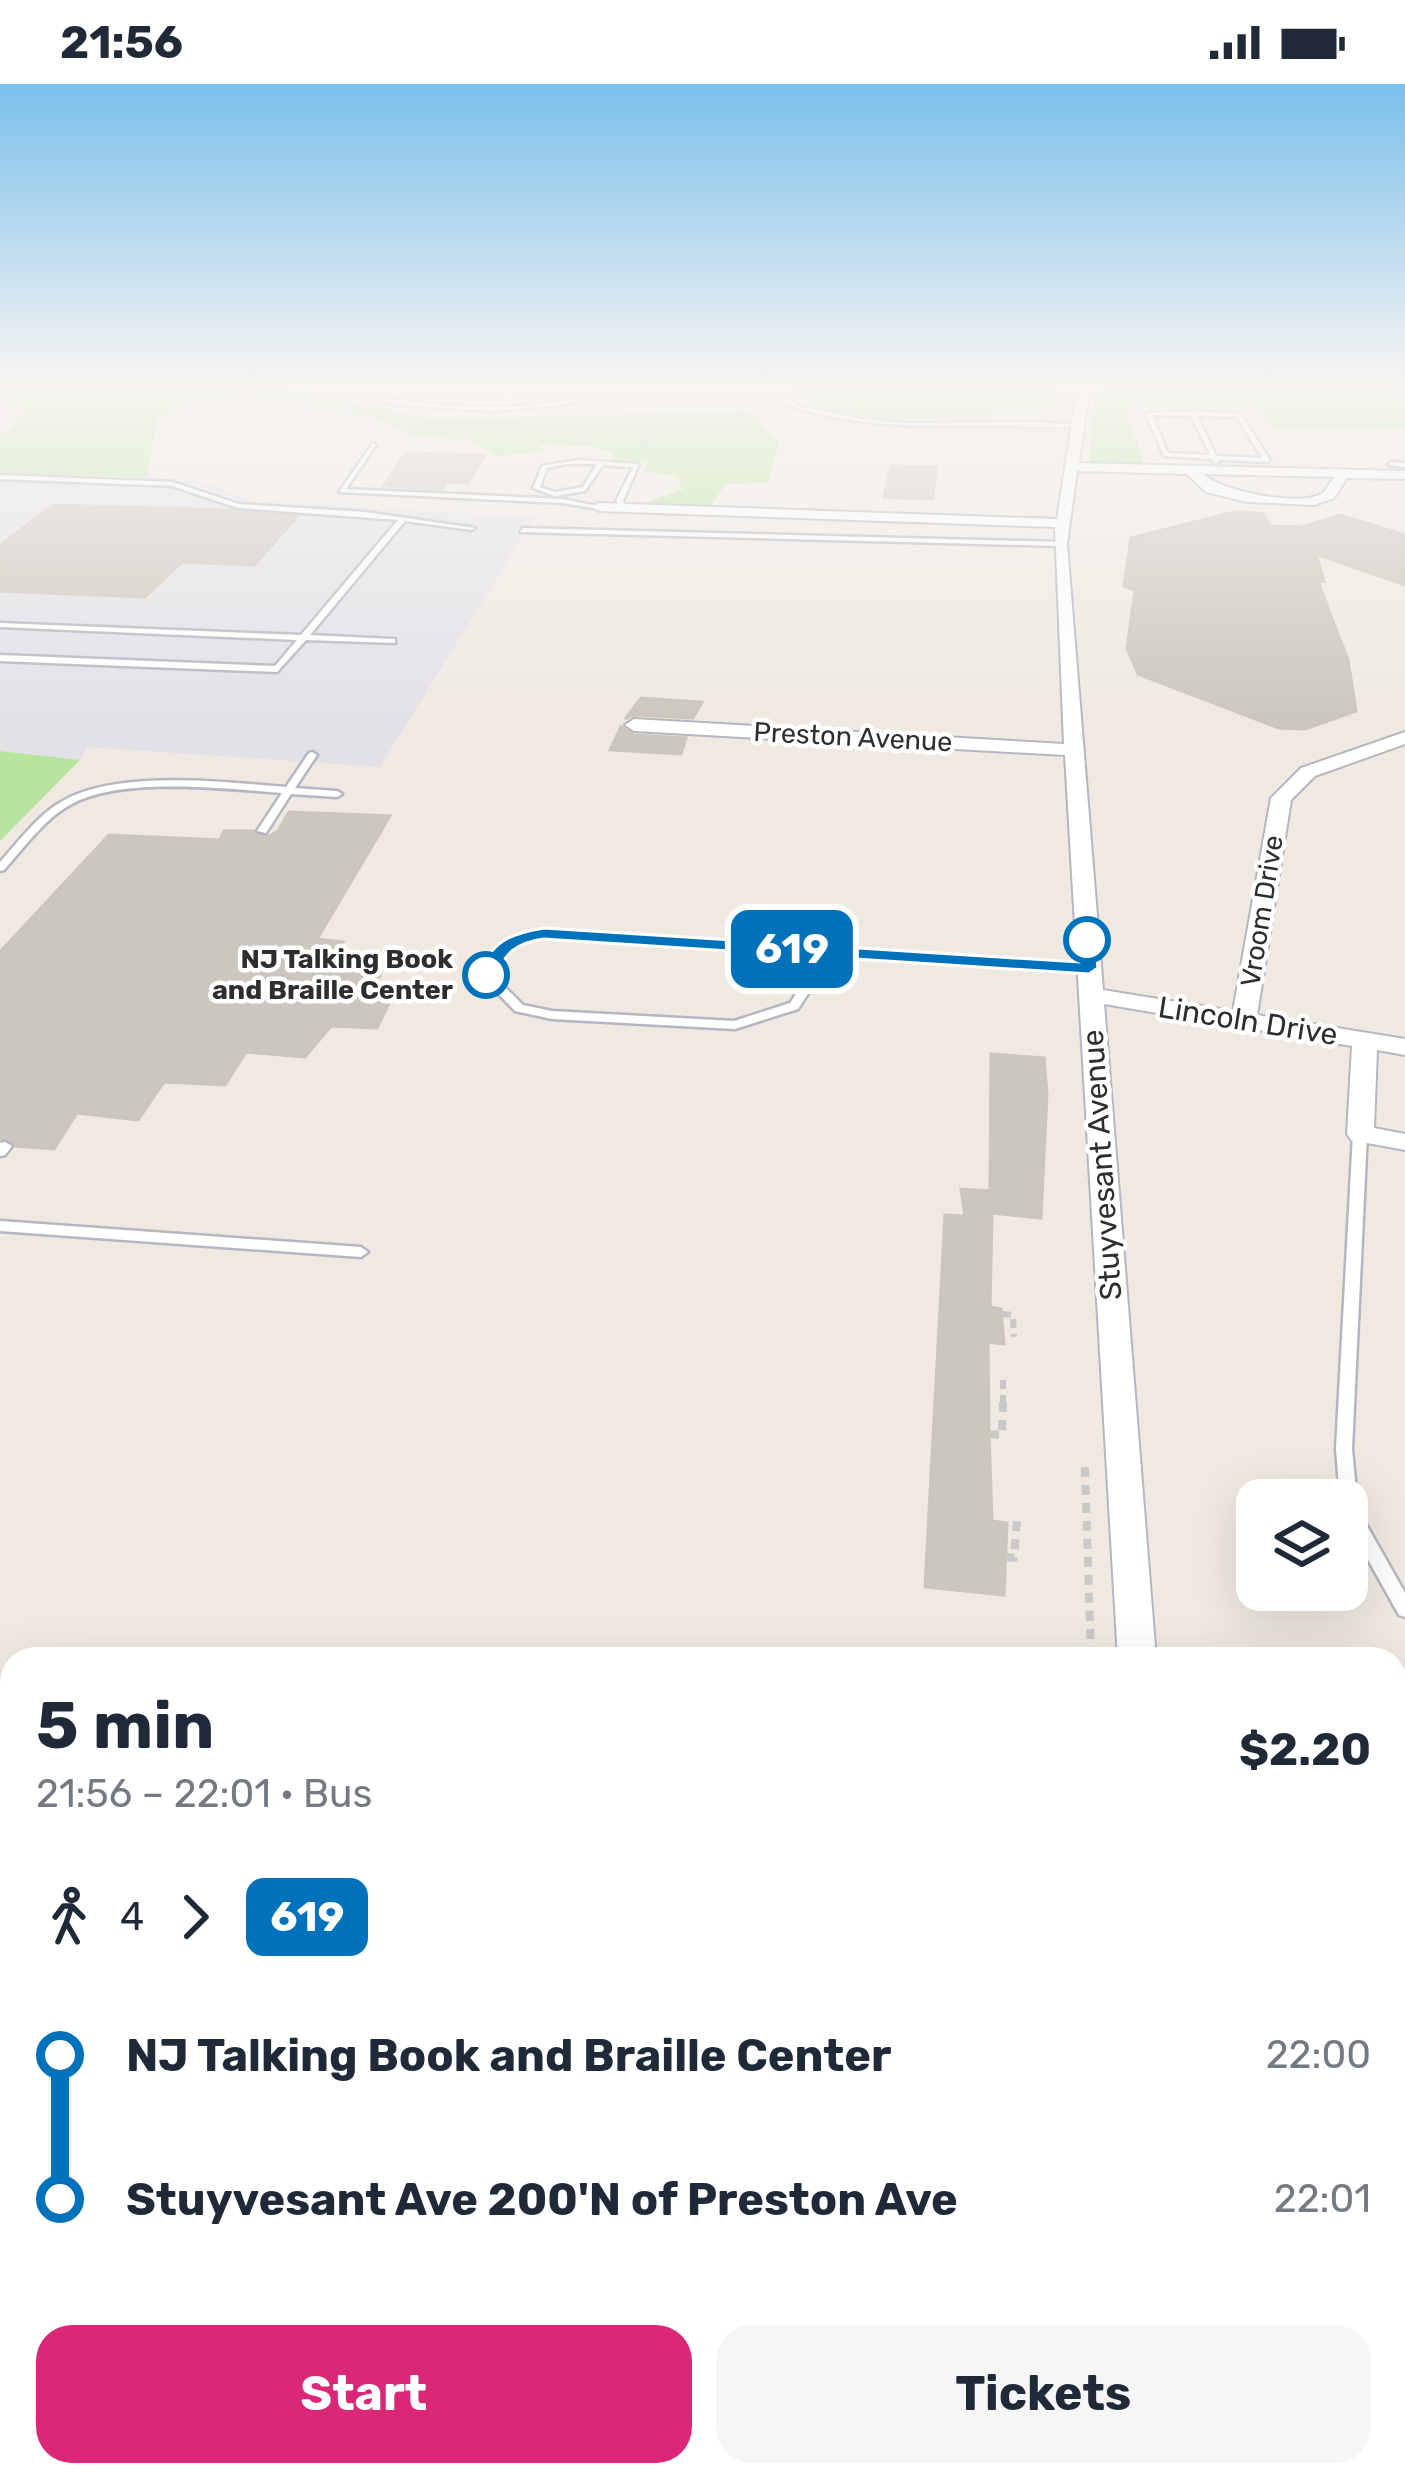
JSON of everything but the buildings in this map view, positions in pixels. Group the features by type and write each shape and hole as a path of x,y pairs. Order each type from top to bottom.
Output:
{"street":[{"name":"Stuyvesant Avenue","path":"1066,496 1060,544 1136,1647"},
{"path":"1239,496 1314,502 1327,496"},
{"path":"599,508 1062,523"},
{"name":"Preston Avenue","path":"634,725 1073,750"},
{"name":"Vroom Drive","path":"1244,1020 1281,798 1308,772 1405,737"},
{"name":"Lincoln Drive","path":"1089,981 1244,1020 1405,1047"},
{"path":"1365,1040 1360,1134 1405,1142"}],"lane":[{"path":"208,496 238,506 471,528"},
{"path":"504,496 568,496"},
{"path":"558,496 599,508"},
{"path":"621,496 619,501 625,508"},
{"path":"0,658 277,669 403,519"},
{"path":"523,530 1060,544"},
{"path":"0,625 392,640"},
{"path":"262,831 312,755"},
{"path":"0,868 70,800 93,792 157,785 337,794"},
{"path":"811,950 807,986 794,1006 735,1025 552,1015 519,1008 486,975 496,952 514,938 544,933 811,950 1089,981"},
{"path":"1360,1134 1344,1449 1349,1510 1405,1610"},
{"path":"0,1226 362,1252"}],"path":[{"path":"1002,1314 1013,1316 1014,1337"},
{"path":"989,1434 1002,1435 1003,1379"},
{"path":"1006,1557 1014,1558 1016,1521"}],"shaded area":[{"path":"0,496 241,496 254,501 535,517 380,767 88,747 80,760 0,751"}],"green space":[{"path":"664,496 717,496 711,506 639,505"},
{"path":"0,751 80,760 0,841"}],"bus line":[{"name":"619","path":"486,975 496,952 514,938 544,933 1089,968 1087,940"}],"place":[{"name":"NJ Talking Book and Braille Center","path":"486,975"}]}
